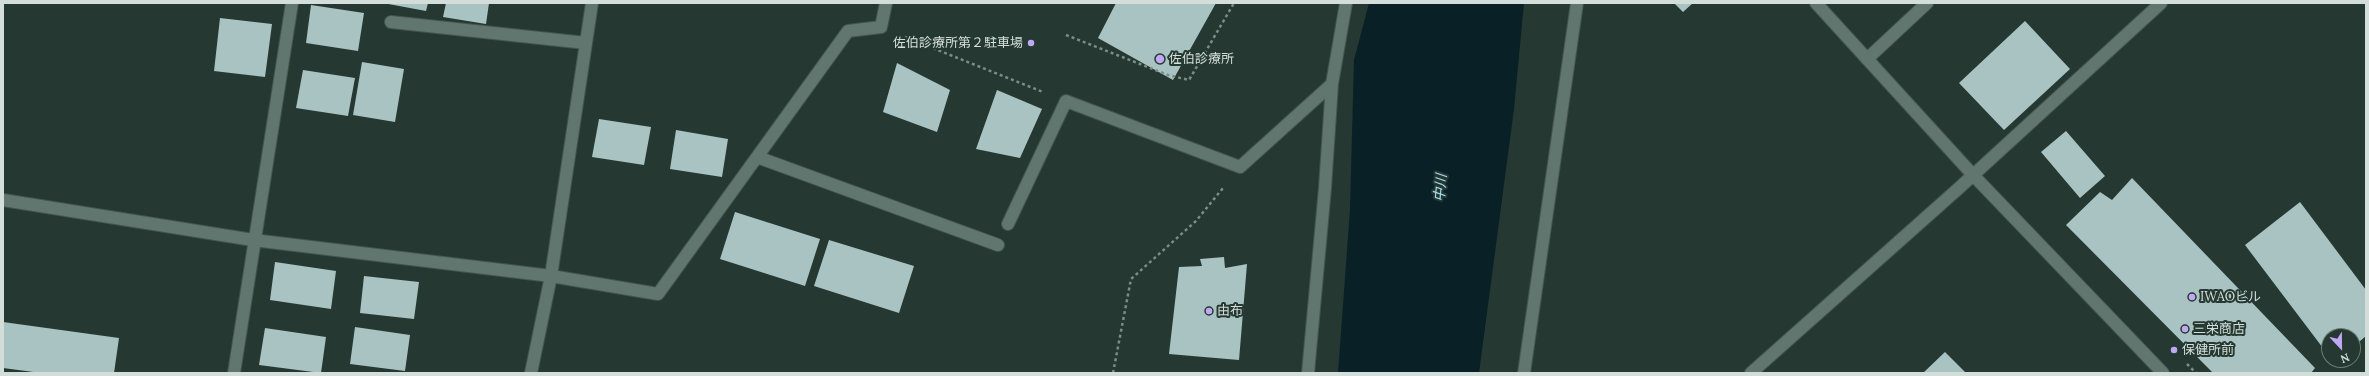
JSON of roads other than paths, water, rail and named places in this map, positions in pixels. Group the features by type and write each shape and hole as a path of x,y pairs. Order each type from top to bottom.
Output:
{"street":[{"path":"234,373 253,240 292,3"},
{"path":"530,373 551,276 592,3"},
{"path":"3,200 253,240 551,276 658,294 848,31 881,27 886,3"},
{"path":"1308,373 1325,188 1332,84 1346,3"},
{"path":"1816,3 1973,175 2163,373"},
{"path":"1868,59 1927,3"},
{"path":"1751,373 1973,175 2161,3"},
{"path":"1524,373 1577,4"},
{"path":"391,22 586,43"},
{"path":"1008,224 1066,101 1240,167 1332,84"},
{"path":"757,157 998,245"}],"water":[{"name":"中川","path":"1369,3 1524,3 1514,109 1479,373 1338,373 1350,209 1354,60"}],"place":[{"name":"佐伯診療所第２駐車場","path":"1031,43"},
{"name":"佐伯診療所","path":"1160,59"},
{"name":"IWAOビル","path":"2192,297"},
{"name":"由布","path":"1209,311"},
{"name":"三栄商店","path":"2185,329"},
{"name":"保健所前","path":"2174,350"}]}
